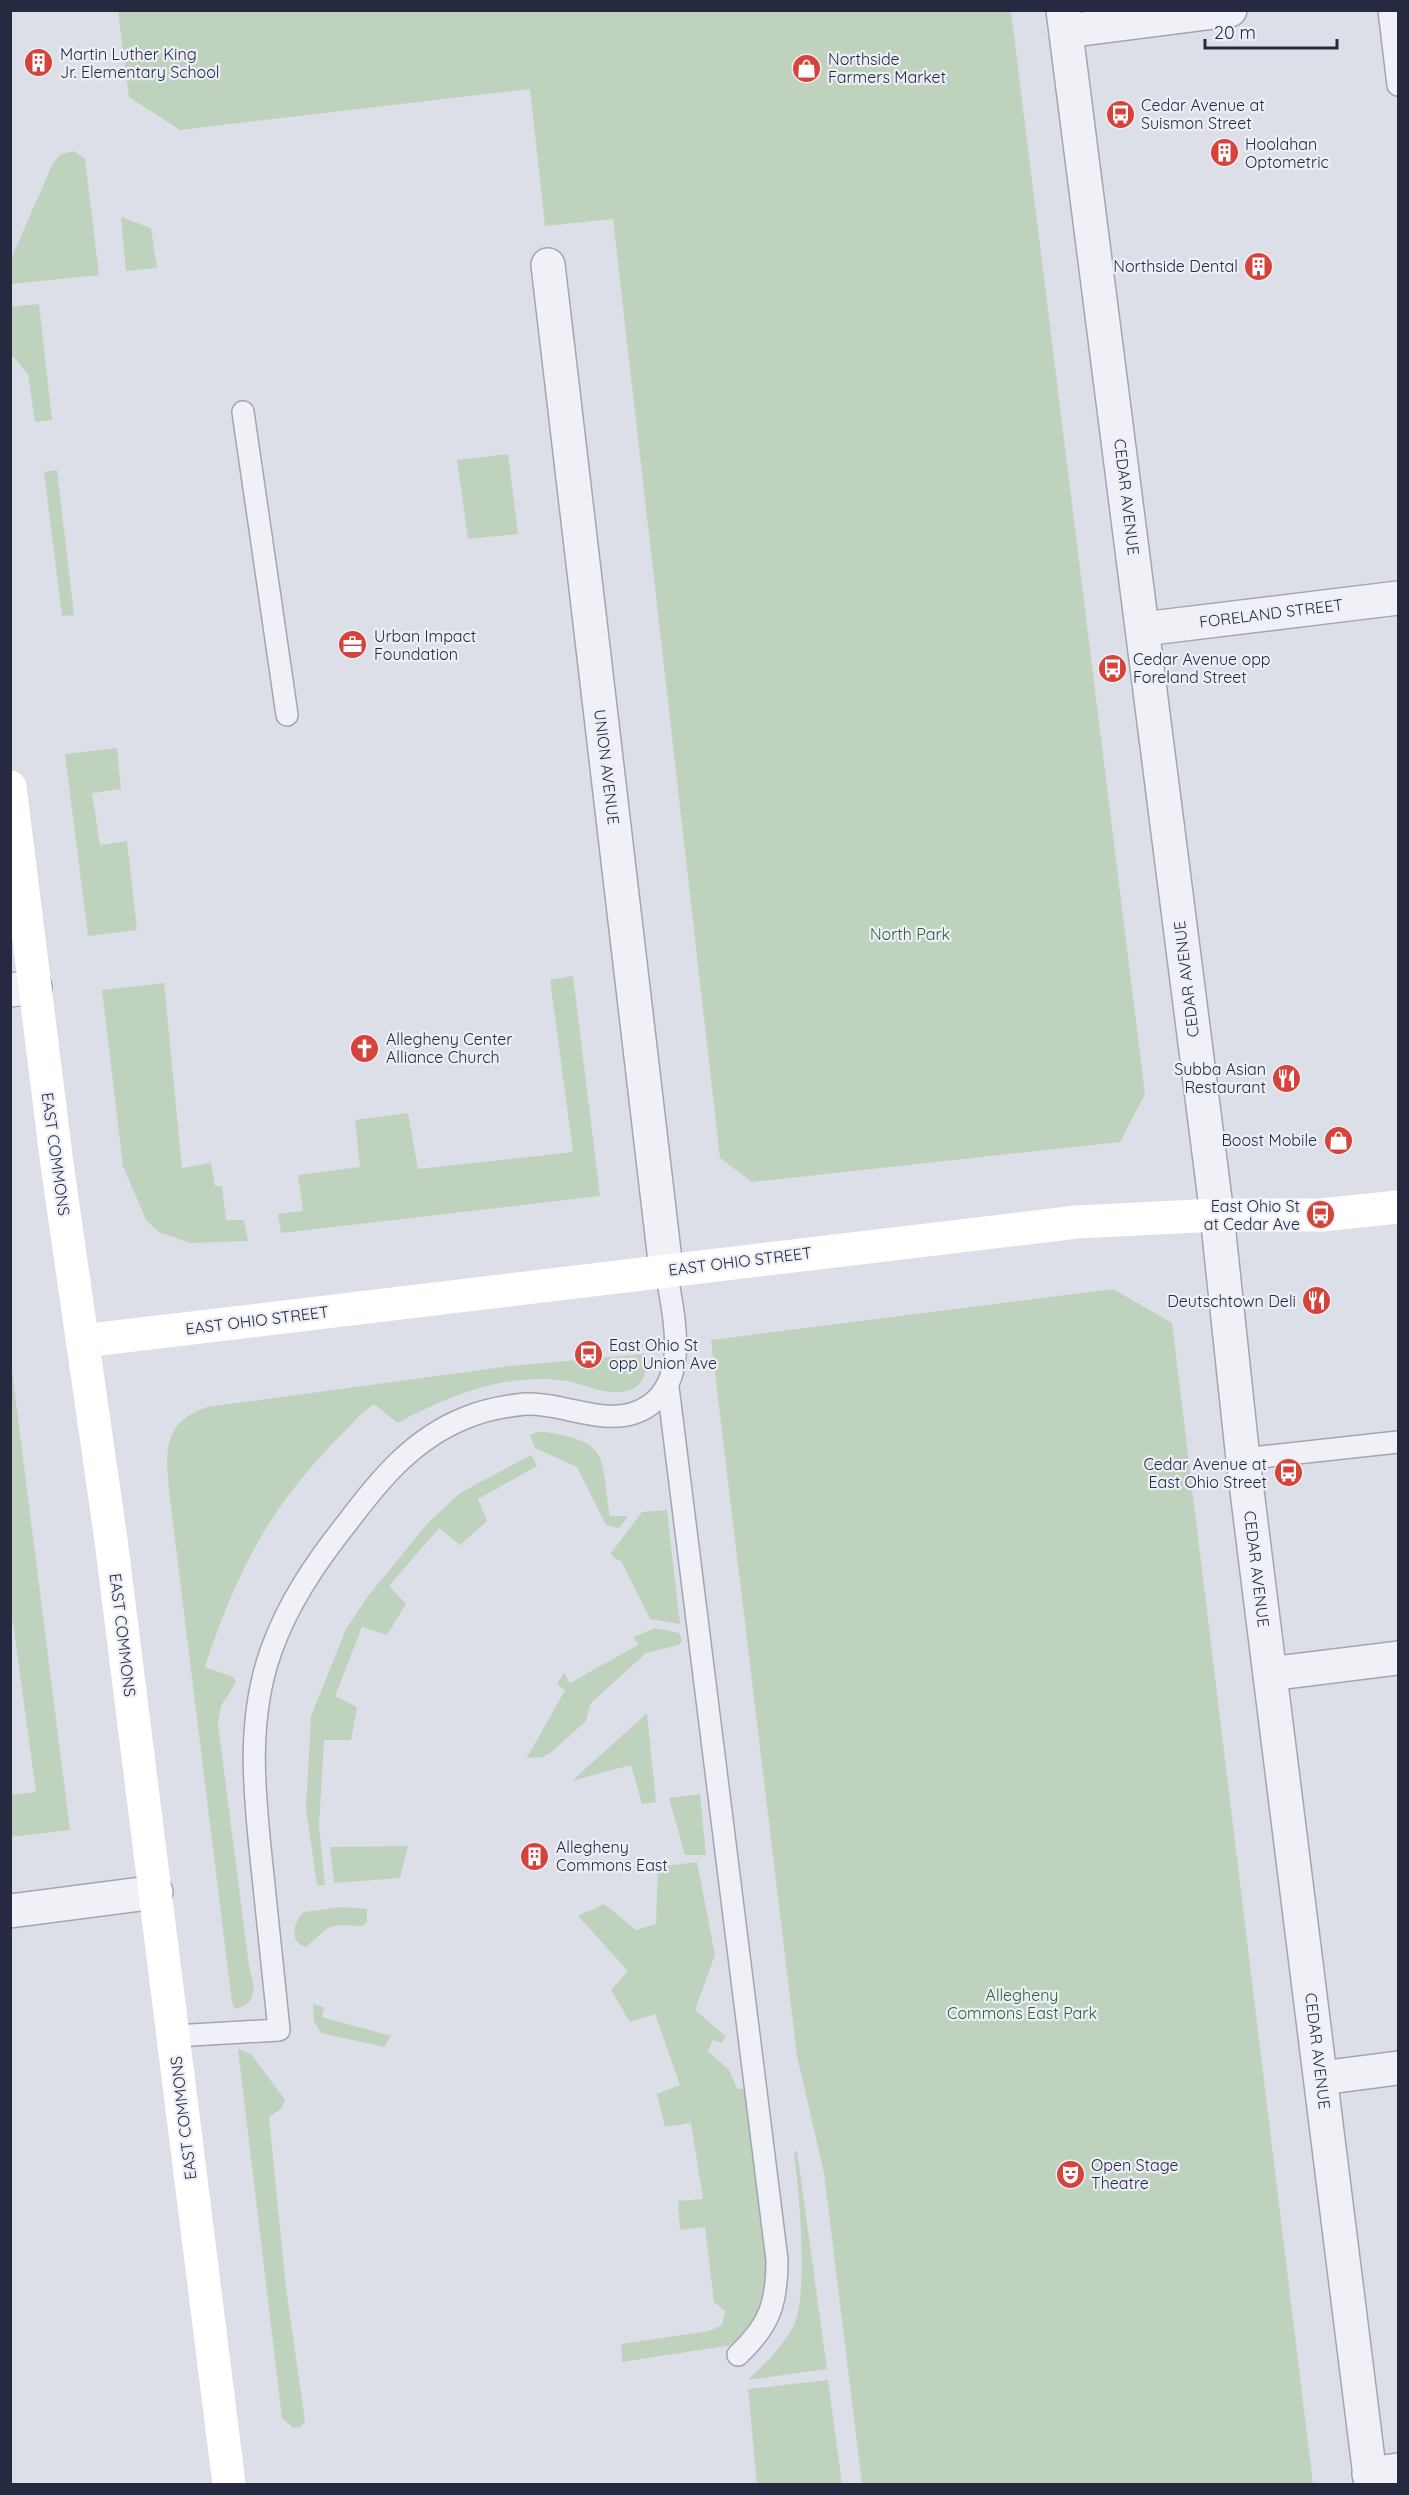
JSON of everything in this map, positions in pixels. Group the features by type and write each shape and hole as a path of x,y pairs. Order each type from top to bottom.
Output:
{"main road":[{"name":"EAST COMMONS","path":"10,787 23,989 57,1164 111,1540 229,2484"},
{"name":"EAST OHIO STREET","path":"83,1341 666,1269 1077,1222 1217,1215 1321,1215 1398,1207"}],"street":[{"path":"1064,21 1230,10"},
{"name":"CEDAR AVENUE","path":"1064,21 1217,1215 1243,1459 1321,2078 1379,2476"},
{"name":"UNION AVENUE","path":"548,265 666,1269"},
{"name":"FORELAND STREET","path":"1143,629 1398,598"},
{"path":"1270,1674 1398,1658"},
{"path":"10,1911 156,1892"},
{"path":"1321,2078 1398,2068"}],"lane":[{"path":"1389,10 1398,85"},
{"path":"243,412 287,715"},
{"path":"666,1269 676,1336 668,1387 777,2260 777,2287 770,2314 758,2337 738,2355"},
{"path":"174,2036 279,2030 256,1808 253,1763 256,1715 271,1651 286,1615 328,1547 403,1456 436,1431 468,1417 525,1404 554,1406 601,1416 630,1416 651,1405 668,1387"},
{"path":"1243,1459 1398,1442"}],"green space":[{"name":"North Park","path":"118,11 1011,11 1145,1094 1120,1142 752,1182 720,1158 613,219 545,226 530,89 180,130 129,97"},
{"path":"74,151 85,159 99,275 11,284 11,259 53,163 61,154"},
{"path":"121,217 151,228 157,268 126,271"},
{"path":"39,304 52,420 35,422 28,374 11,354 10,307"},
{"path":"508,454 518,534 468,539 457,460"},
{"path":"57,470 74,615 62,616 44,472"},
{"path":"117,748 121,789 92,793 100,845 127,841 137,930 88,936 65,754"},
{"path":"573,976 600,1196 281,1233 278,1214 303,1211 298,1175 360,1167 355,1120 408,1113 418,1169 573,1152 550,980"},
{"path":"164,983 182,1168 211,1163 215,1186 222,1186 226,1220 244,1220 248,1241 190,1243 159,1232 146,1220 123,1166 102,990"},
{"name":"Allegheny Commons East Park","path":"1113,1289 1172,1323 1313,2484 862,2484 824,2173 797,2056 711,1340"},
{"path":"644,1354 647,1356 647,1361 642,1380 635,1388 621,1392 603,1391 568,1381 517,1380 456,1396 398,1423 374,1404 363,1412 298,1483 268,1525 232,1594 205,1667 233,1677 236,1682 221,1706 218,1724 253,1992 248,2002 235,2009 232,2003 170,1499 167,1456 173,1432 180,1422 207,1407 510,1366"},
{"path":"11,1363 70,1830 11,1837 11,1795 36,1792 10,1601"},
{"path":"546,1432 582,1441 593,1448 603,1466 610,1516 628,1516 619,1528 606,1525 577,1467 535,1448 530,1435"},
{"path":"531,1455 537,1466 478,1499 487,1521 460,1545 439,1528 389,1586 406,1604 387,1635 362,1627 335,1696 357,1707 351,1740 324,1740 319,1826 325,1885 317,1885 306,1809 311,1716 346,1629 368,1596 428,1523 460,1493"},
{"path":"667,1510 680,1624 650,1619 621,1561 614,1558 611,1553 642,1512"},
{"path":"655,1628 679,1633 682,1641 679,1645 646,1653 590,1704 586,1721 550,1753 542,1757 527,1758 565,1690 557,1684 564,1673 570,1683 638,1645 634,1637"},
{"path":"647,1713 656,1802 642,1804 631,1765 572,1781"},
{"path":"700,1794 706,1855 685,1855 669,1798"},
{"path":"408,1846 400,1878 334,1883 330,1847"},
{"path":"697,1862 715,1955 695,2010 725,2036 722,2043 713,2040 708,2051 729,2070 737,2089 747,2089 770,2294 744,2338 732,2345 622,2362 621,2344 709,2331 722,2325 725,2311 714,2302 705,2227 680,2230 678,2201 703,2199 691,2123 665,2127 657,2094 680,2085 655,2014 630,2022 611,1990 628,1971 578,1916 604,1904 636,1930 656,1924 658,1867"},
{"path":"342,1907 367,1909 367,1922 362,1926 330,1927 306,1947 297,1941 295,1926 304,1912"},
{"path":"313,2004 324,2007 322,2017 391,2036 384,2047 321,2033 314,2021"},
{"path":"238,2049 251,2054 285,2100 282,2108 269,2117 286,2288 305,2421 300,2427 293,2428 282,2418"},
{"path":"797,2150 827,2369 748,2380 784,2342 793,2327 798,2312 802,2268 794,2153"},
{"path":"828,2380 842,2484 757,2484 748,2389"}],"place":[{"name":"Martin Luther King Jr. Elementary School","path":"39,63"},
{"name":"Northside Farmers Market","path":"807,68"},
{"name":"Cedar Avenue at Suismon Street","path":"1120,114"},
{"name":"Hoolahan Optometric","path":"1224,153"},
{"name":"Northside Dental","path":"1259,266"},
{"name":"Urban Impact Foundation","path":"353,645"},
{"name":"Cedar Avenue opp Foreland Street","path":"1112,668"},
{"name":"Allegheny Center Alliance Church","path":"365,1048"},
{"name":"Subba Asian Restaurant","path":"1287,1078"},
{"name":"Boost Mobile","path":"1338,1140"},
{"name":"East Ohio St at Cedar Ave","path":"1321,1215"},
{"name":"Deutschtown Deli","path":"1317,1301"},
{"name":"East Ohio St opp Union Ave","path":"588,1354"},
{"name":"Cedar Avenue at East Ohio Street","path":"1288,1473"},
{"name":"Allegheny Commons East","path":"535,1856"},
{"name":"Open Stage Theatre","path":"1070,2174"}]}
